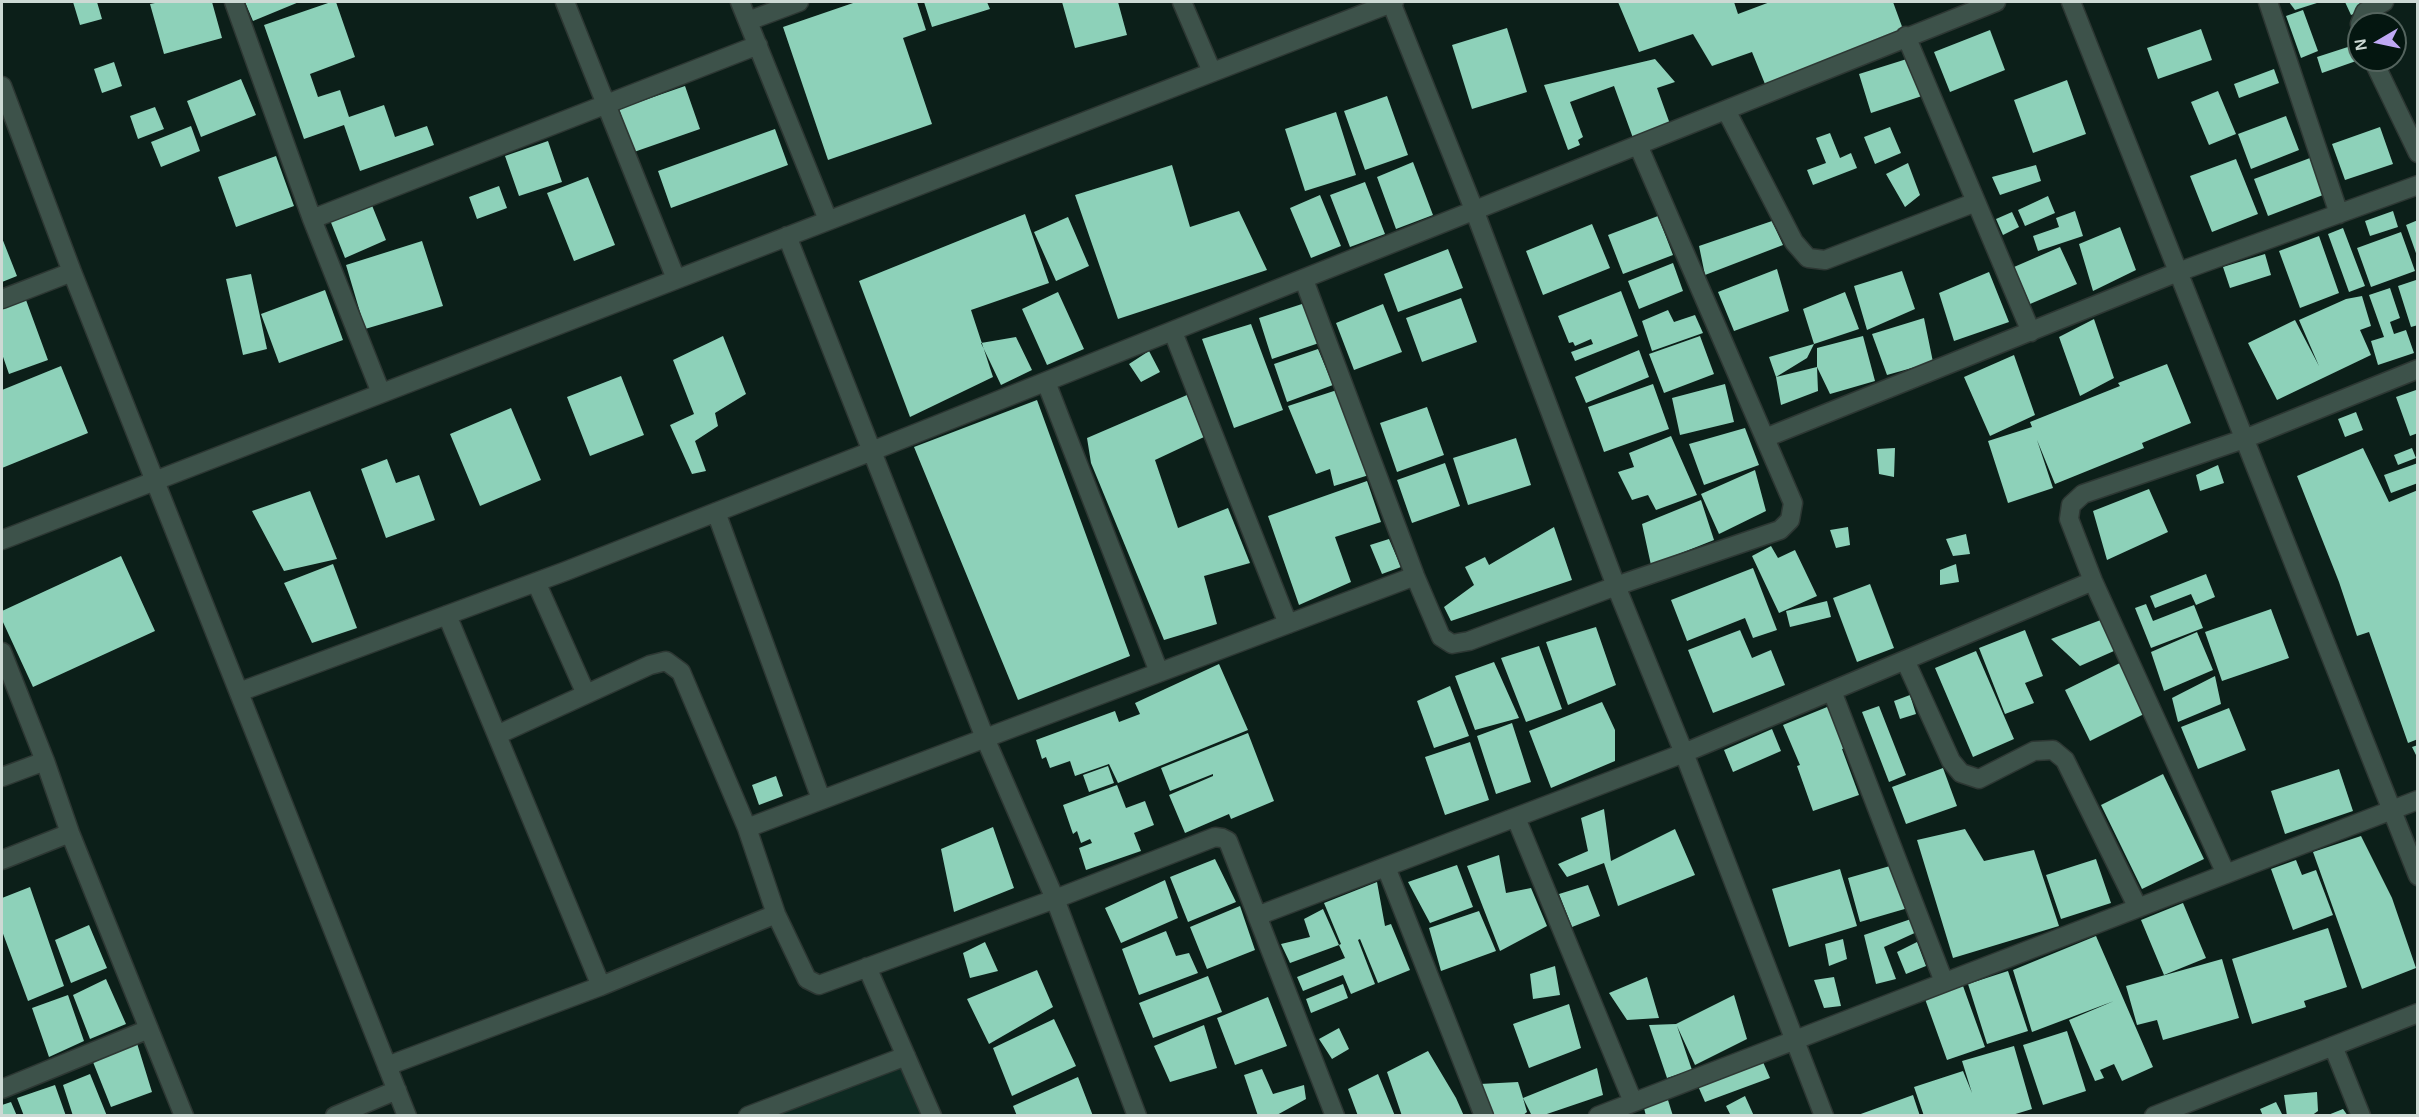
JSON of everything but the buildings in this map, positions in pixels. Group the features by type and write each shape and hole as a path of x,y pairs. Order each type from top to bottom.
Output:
{"street":[{"path":"234,2 312,219 381,393"},
{"path":"565,2 676,279"},
{"path":"740,2 828,220"},
{"path":"748,21 799,2"},
{"path":"1182,2 1212,72"},
{"path":"2,540 1392,2 1475,212 1616,586 1684,753 1824,1116"},
{"path":"239,692 536,582 872,451 1475,212 1906,36 1996,2"},
{"path":"2071,2 2418,876"},
{"path":"2268,2 2339,213"},
{"path":"2365,12 2384,2"},
{"path":"1906,36 2031,332"},
{"path":"312,219 759,45"},
{"path":"2379,72 2418,153"},
{"path":"2,86 72,272 407,1116"},
{"path":"1726,110 1794,242 1808,258 1825,260 1976,202"},
{"path":"1304,280 1415,576 1441,637 1452,644 1469,641 1616,586 1780,530 1790,520 1793,503 1638,145"},
{"path":"1765,438 2178,272 2418,185"},
{"path":"787,236 985,738 1055,899 1137,1116"},
{"path":"2,300 72,272"},
{"path":"1173,332 1288,624"},
{"path":"2226,874 2093,581 2069,519 2071,505 2083,494 2244,439 2418,369"},
{"path":"1046,382 1159,672"},
{"path":"716,512 821,799"},
{"path":"747,828 1415,576"},
{"path":"1257,916 1684,753 2093,581"},
{"path":"536,582 586,694"},
{"path":"447,615 601,986"},
{"path":"2,652 45,761 70,833 184,1116"},
{"path":"1905,660 1951,760 1960,774 1978,779 2034,751 2053,750 2065,760 2138,908"},
{"path":"496,735 650,665 666,661 681,672 747,828 776,914 807,979 819,985 1055,899 1215,837 1222,838 1228,841 1335,1116"},
{"path":"1832,691 1944,982"},
{"path":"2,777 45,761"},
{"path":"1598,1116 2418,800"},
{"path":"1516,818 1633,1102"},
{"path":"2,860 70,833"},
{"path":"1386,867 1484,1116"},
{"path":"387,1066 601,986 776,914"},
{"path":"867,967 932,1116"},
{"path":"2154,1116 2418,1013"},
{"path":"2,1089 149,1029"},
{"path":"2333,1046 2361,1116"},
{"path":"748,1116 906,1056"},
{"path":"335,1116 397,1090"}],"shaded area":[{"path":"904,1067 924,1116 769,1116"}]}
